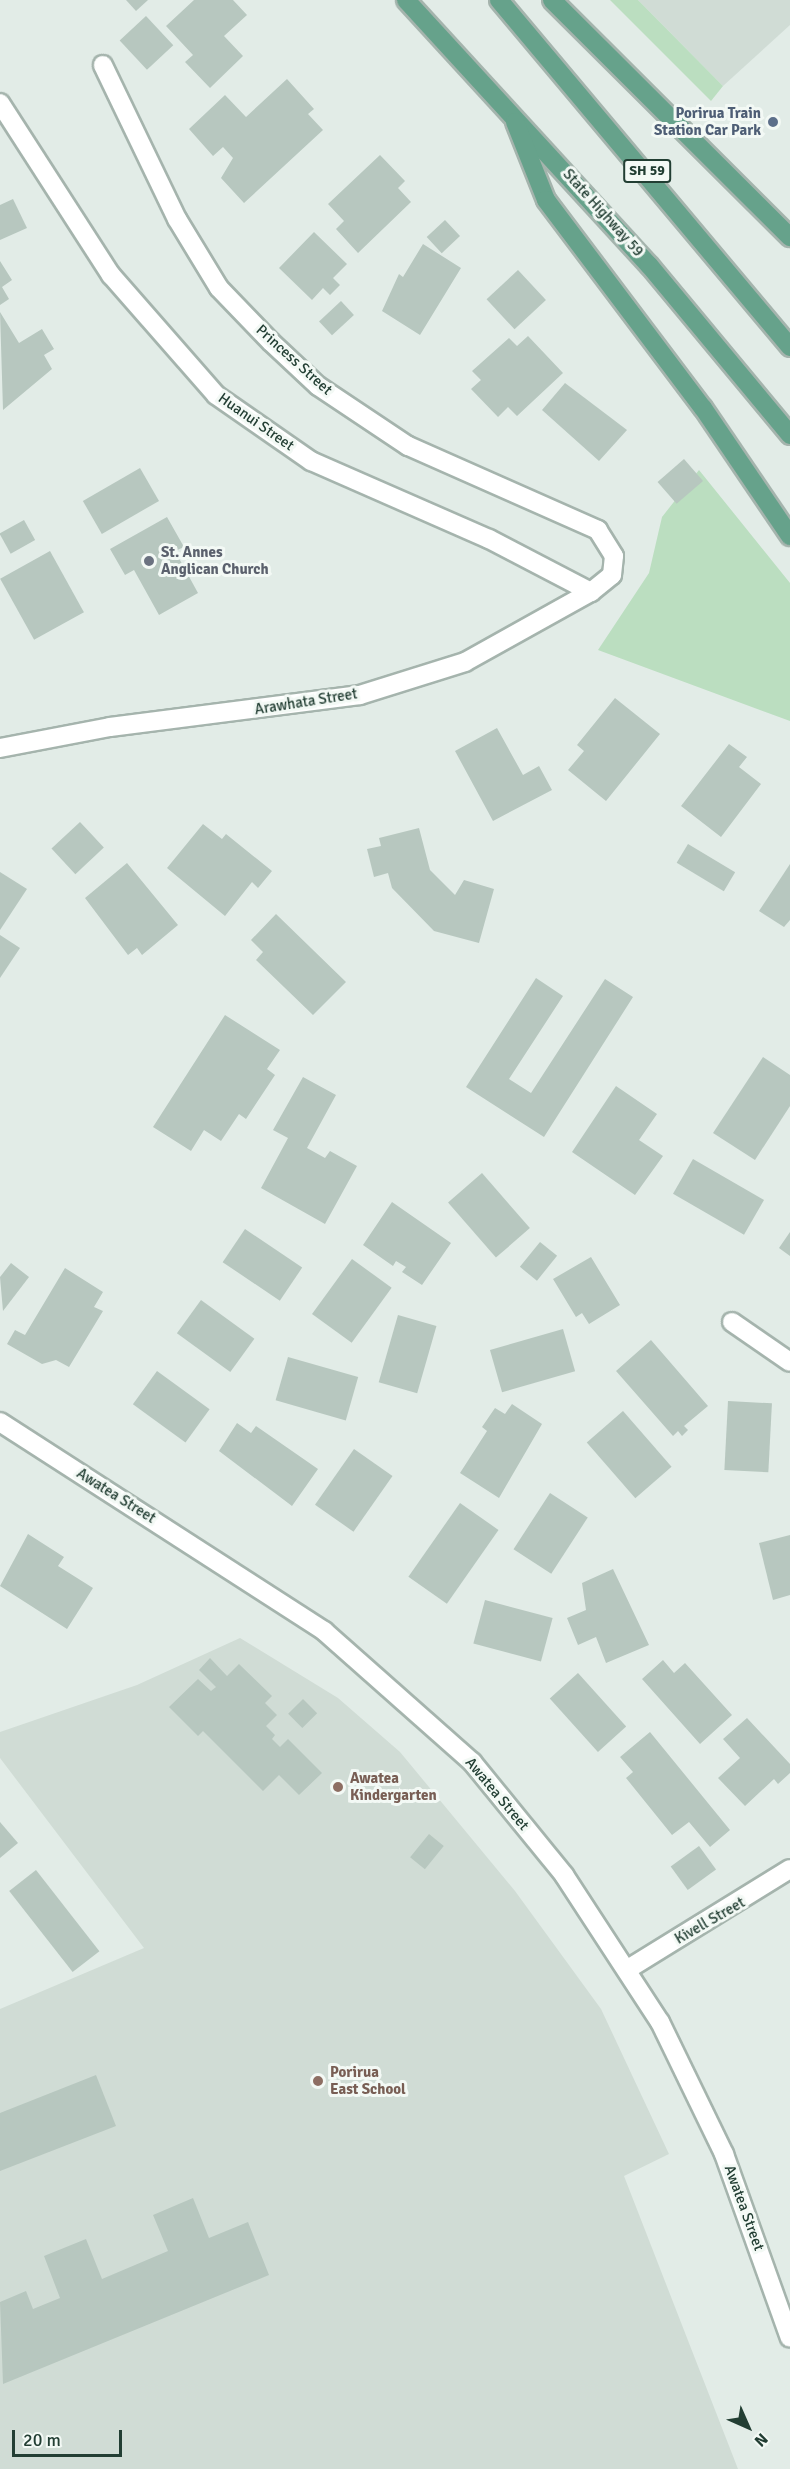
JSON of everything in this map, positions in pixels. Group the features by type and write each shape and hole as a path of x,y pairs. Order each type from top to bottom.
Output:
{"main road":[{"name":"State Highway 59","path":"406,0 510,110 649,265 790,435"},
{"name":"SH 59","path":"500,0 790,347"},
{"path":"552,0 790,237"},
{"path":"510,110 546,200 703,408 790,536"}],"street":[{"name":"Princess Street","path":"103,65 177,219 219,288 318,386 408,446 598,530 614,556 612,575 591,592"},
{"name":"Huanui Street","path":"0,103 111,275 216,395 311,461 489,539 591,592"},
{"name":"Arawhata Street","path":"0,748 110,727 360,695 465,662 591,592"},
{"path":"732,1322 790,1362"},
{"name":"Awatea Street","path":"0,1422 324,1631 390,1684 472,1762 564,1875 628,1969 724,2154 790,2338"},
{"name":"Kivell Street","path":"628,1969 790,1869"}],"shaded area":[{"path":"638,0 790,0 790,25 723,86"},
{"name":"Porirua East School","path":"240,1638 338,1698 400,1752 515,1891 601,2009 669,2154 624,2176 738,2469 0,2469 0,2009 144,1948 0,1758 0,1732 137,1685"}],"green space":[{"path":"610,0 638,0 723,86 711,101"},
{"path":"699,470 790,583 790,721 598,650 649,573 662,517"}],"building":[{"path":"126,0 148,0 136,11"},
{"path":"194,0 233,0 247,15 224,36 243,56 210,88 185,62 193,55 166,26"},
{"path":"146,16 173,45 147,70 120,41"},
{"path":"287,79 314,109 308,114 323,130 244,203 221,178 233,158 223,147 213,156 189,129 225,95 246,117"},
{"path":"380,155 405,181 398,188 411,202 358,253 336,229 344,221 328,204"},
{"path":"13,199 27,228 0,240 0,205"},
{"path":"445,220 460,236 442,253 427,237"},
{"path":"314,232 347,264 333,278 340,285 330,295 323,288 312,300 279,268"},
{"path":"423,244 461,268 420,335 382,311 399,274 403,277"},
{"path":"0,261 12,280 2,287 9,299 0,305"},
{"path":"518,270 546,300 515,329 487,299"},
{"path":"341,301 354,315 332,335 319,321"},
{"path":"0,312 19,343 42,329 54,349 44,355 52,369 3,410"},
{"path":"528,336 563,373 517,416 508,407 498,417 471,389 481,380 472,371 509,338 517,346"},
{"path":"565,383 627,430 599,461 542,410"},
{"path":"684,459 703,481 677,504 658,482"},
{"path":"140,468 159,501 102,534 83,501"},
{"name":"St. Annes Anglican Church","path":"167,517 184,547 175,551 198,593 159,615 134,570 125,575 110,549"},
{"path":"24,520 35,540 11,554 0,533"},
{"path":"50,551 84,612 34,640 0,579"},
{"path":"615,698 660,734 606,801 568,770 584,751 577,745"},
{"path":"497,728 523,775 539,766 552,790 493,821 455,751"},
{"path":"729,744 747,757 739,767 761,784 721,837 681,806"},
{"path":"80,822 104,848 75,874 51,849"},
{"path":"203,824 222,839 226,834 272,871 258,888 252,882 225,916 167,868"},
{"path":"419,828 430,870 455,895 464,880 494,889 479,943 434,931 392,888 388,873 374,877 367,849 381,846 379,838"},
{"path":"688,844 735,872 724,891 677,863"},
{"path":"127,863 178,925 142,955 137,948 128,955 85,898"},
{"path":"790,864 790,920 784,927 759,911"},
{"path":"0,872 27,889 0,930"},
{"path":"276,914 346,982 313,1015 256,960 263,952 251,940"},
{"path":"0,935 20,948 0,978"},
{"path":"536,978 563,996 509,1079 531,1093 605,979 633,997 544,1137 466,1087"},
{"path":"225,1015 280,1050 267,1069 275,1075 246,1119 239,1114 221,1141 204,1130 191,1151 153,1127"},
{"path":"763,1057 790,1075 790,1106 755,1160 713,1133"},
{"path":"303,1077 336,1095 307,1148 325,1158 330,1151 357,1166 325,1224 261,1188 288,1138 273,1130"},
{"path":"616,1086 657,1114 639,1140 663,1156 635,1195 572,1152"},
{"path":"693,1159 764,1200 744,1235 673,1194"},
{"path":"482,1173 530,1228 496,1258 448,1203"},
{"path":"392,1202 451,1243 422,1285 402,1272 406,1267 396,1261 393,1266 363,1245"},
{"path":"245,1229 302,1268 280,1301 223,1262"},
{"path":"790,1232 790,1256 779,1248"},
{"path":"540,1242 557,1256 537,1281 520,1267"},
{"path":"591,1257 620,1305 589,1324 582,1313 576,1317 553,1279"},
{"path":"352,1259 392,1288 352,1343 312,1314"},
{"path":"11,1263 29,1277 3,1311 0,1277"},
{"path":"65,1268 103,1292 94,1307 103,1311 69,1367 56,1360 42,1364 7,1344 15,1330 25,1335"},
{"path":"201,1300 254,1339 230,1372 177,1333"},
{"path":"398,1315 436,1326 417,1393 379,1382"},
{"path":"563,1329 575,1371 502,1392 490,1350"},
{"path":"651,1340 708,1406 684,1426 688,1430 682,1436 678,1431 673,1436 616,1371"},
{"path":"288,1357 358,1377 346,1420 276,1400"},
{"path":"157,1371 210,1409 185,1442 133,1404"},
{"path":"728,1401 772,1403 768,1472 724,1470"},
{"path":"512,1404 542,1424 499,1498 460,1473 487,1431 482,1427 495,1408 505,1414"},
{"path":"623,1411 672,1467 635,1498 587,1442"},
{"path":"237,1423 251,1433 256,1426 318,1469 292,1506 219,1451"},
{"path":"354,1449 393,1476 353,1532 315,1505"},
{"path":"550,1493 588,1518 551,1574 514,1549"},
{"path":"460,1503 499,1530 447,1604 408,1577"},
{"path":"28,1534 64,1557 58,1566 93,1588 67,1629 0,1586"},
{"path":"790,1535 790,1595 773,1600 759,1543"},
{"path":"613,1569 649,1645 606,1663 596,1637 578,1645 567,1618 586,1610 582,1583"},
{"path":"485,1600 553,1618 541,1662 473,1643"},
{"path":"210,1658 227,1676 239,1664 272,1696 265,1703 277,1715 266,1726 275,1735 272,1739 280,1747 288,1739 322,1773 299,1795 279,1775 263,1791 203,1731 198,1736 169,1707 198,1679 211,1691 216,1687 199,1670"},
{"path":"663,1660 674,1673 685,1663 732,1715 700,1744 642,1679"},
{"path":"578,1673 626,1727 598,1752 550,1698"},
{"path":"303,1699 317,1713 302,1728 288,1714"},
{"path":"747,1718 790,1764 790,1773 778,1784 774,1779 745,1806 718,1778 740,1758 723,1739"},
{"path":"650,1732 730,1830 710,1847 689,1822 672,1835 626,1778 633,1772 620,1757"},
{"path":"0,1822 18,1843 0,1858"},
{"path":"429,1834 444,1846 425,1869 410,1857"},
{"path":"699,1846 716,1869 688,1890 671,1867"},
{"path":"36,1870 99,1951 73,1972 9,1891"},
{"path":"96,2075 116,2126 0,2171 0,2113"},
{"path":"193,2198 209,2238 248,2222 269,2275 3,2384 0,2302 26,2291 33,2309 60,2298 44,2256 86,2239 102,2279 168,2251 153,2215"}],"place":[{"name":"Porirua Train Station Car Park","path":"773,122"},
{"name":"St. Annes Anglican Church","path":"149,561"},
{"name":"Awatea Kindergarten","path":"338,1787"},
{"name":"Porirua East School","path":"318,2081"}]}
